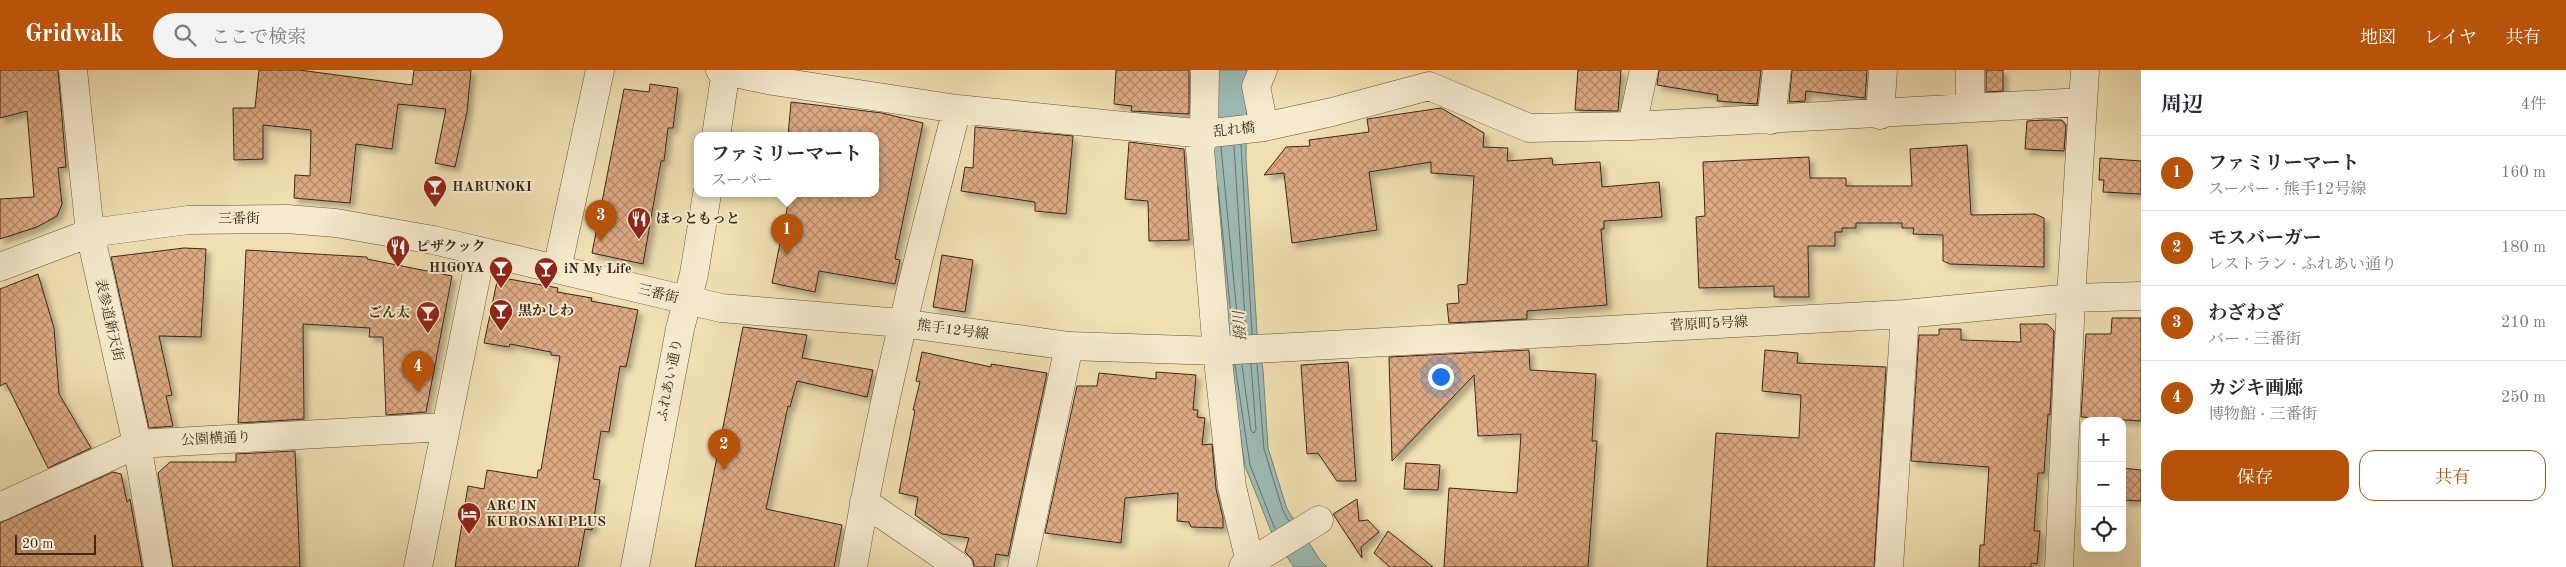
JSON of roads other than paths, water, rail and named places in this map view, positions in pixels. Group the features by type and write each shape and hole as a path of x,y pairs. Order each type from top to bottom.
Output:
{"street":[{"name":"表参道新天街","path":"74,70 90,233 137,444 158,567"},
{"path":"557,269 600,70"},
{"path":"716,132 724,70"},
{"name":"乱れ橋","path":"724,70 773,81 957,109 1204,134 1264,127 1332,112 1429,86 1529,128 1632,126 1880,115 2083,102"},
{"path":"1205,70 1204,134 1200,148 1217,351 1232,487 1254,561 1312,523"},
{"path":"1263,70 1256,86 1264,127"},
{"path":"1632,126 1644,70"},
{"path":"1771,120 1777,70"},
{"path":"1880,115 1883,70"},
{"path":"1970,70 1970,108"},
{"path":"2059,567 2071,298 2085,70"},
{"path":"853,567 864,502 901,323 957,109"},
{"name":"ふれあい通り","path":"634,567 680,329 688,302 706,197"},
{"name":"三番街","path":"0,267 90,233 188,220 287,219 385,230 557,269 688,302"},
{"path":"418,567 481,253"},
{"name":"菅原町5号線","path":"1217,351 1905,314 2071,298 2141,296"},
{"name":"熊手12号線","path":"688,302 721,308 901,323 1069,346 1217,351"},
{"path":"1889,567 1905,314"},
{"path":"1022,567 1069,346"},
{"name":"公園横通り","path":"0,508 137,444 446,427"},
{"path":"864,502 959,567"}],"water":[{"name":"撥川","path":"1210,70 1247,70 1246,158 1257,332 1263,370 1268,448 1287,509 1320,560 1327,567 1294,567 1273,536 1245,466 1232,379 1211,160"}],"place":[{"name":"HARUNOKI","path":"435,208"},
{"name":"ほっともっと","path":"639,240"},
{"name":"わざわざ","path":"601,241"},
{"name":"ファミリーマート","path":"787,255"},
{"name":"ピザクック","path":"398,268"},
{"name":"HIGOYA","path":"501,289"},
{"name":"iN My Life","path":"546,290"},
{"name":"黒かしわ","path":"501,332"},
{"name":"ごん太","path":"428,334"},
{"name":"カジキ画廊","path":"418,392"},
{"name":"モスバーガー","path":"724,470"},
{"name":"ARC IN KUROSAKI PLUS","path":"469,535"}]}
